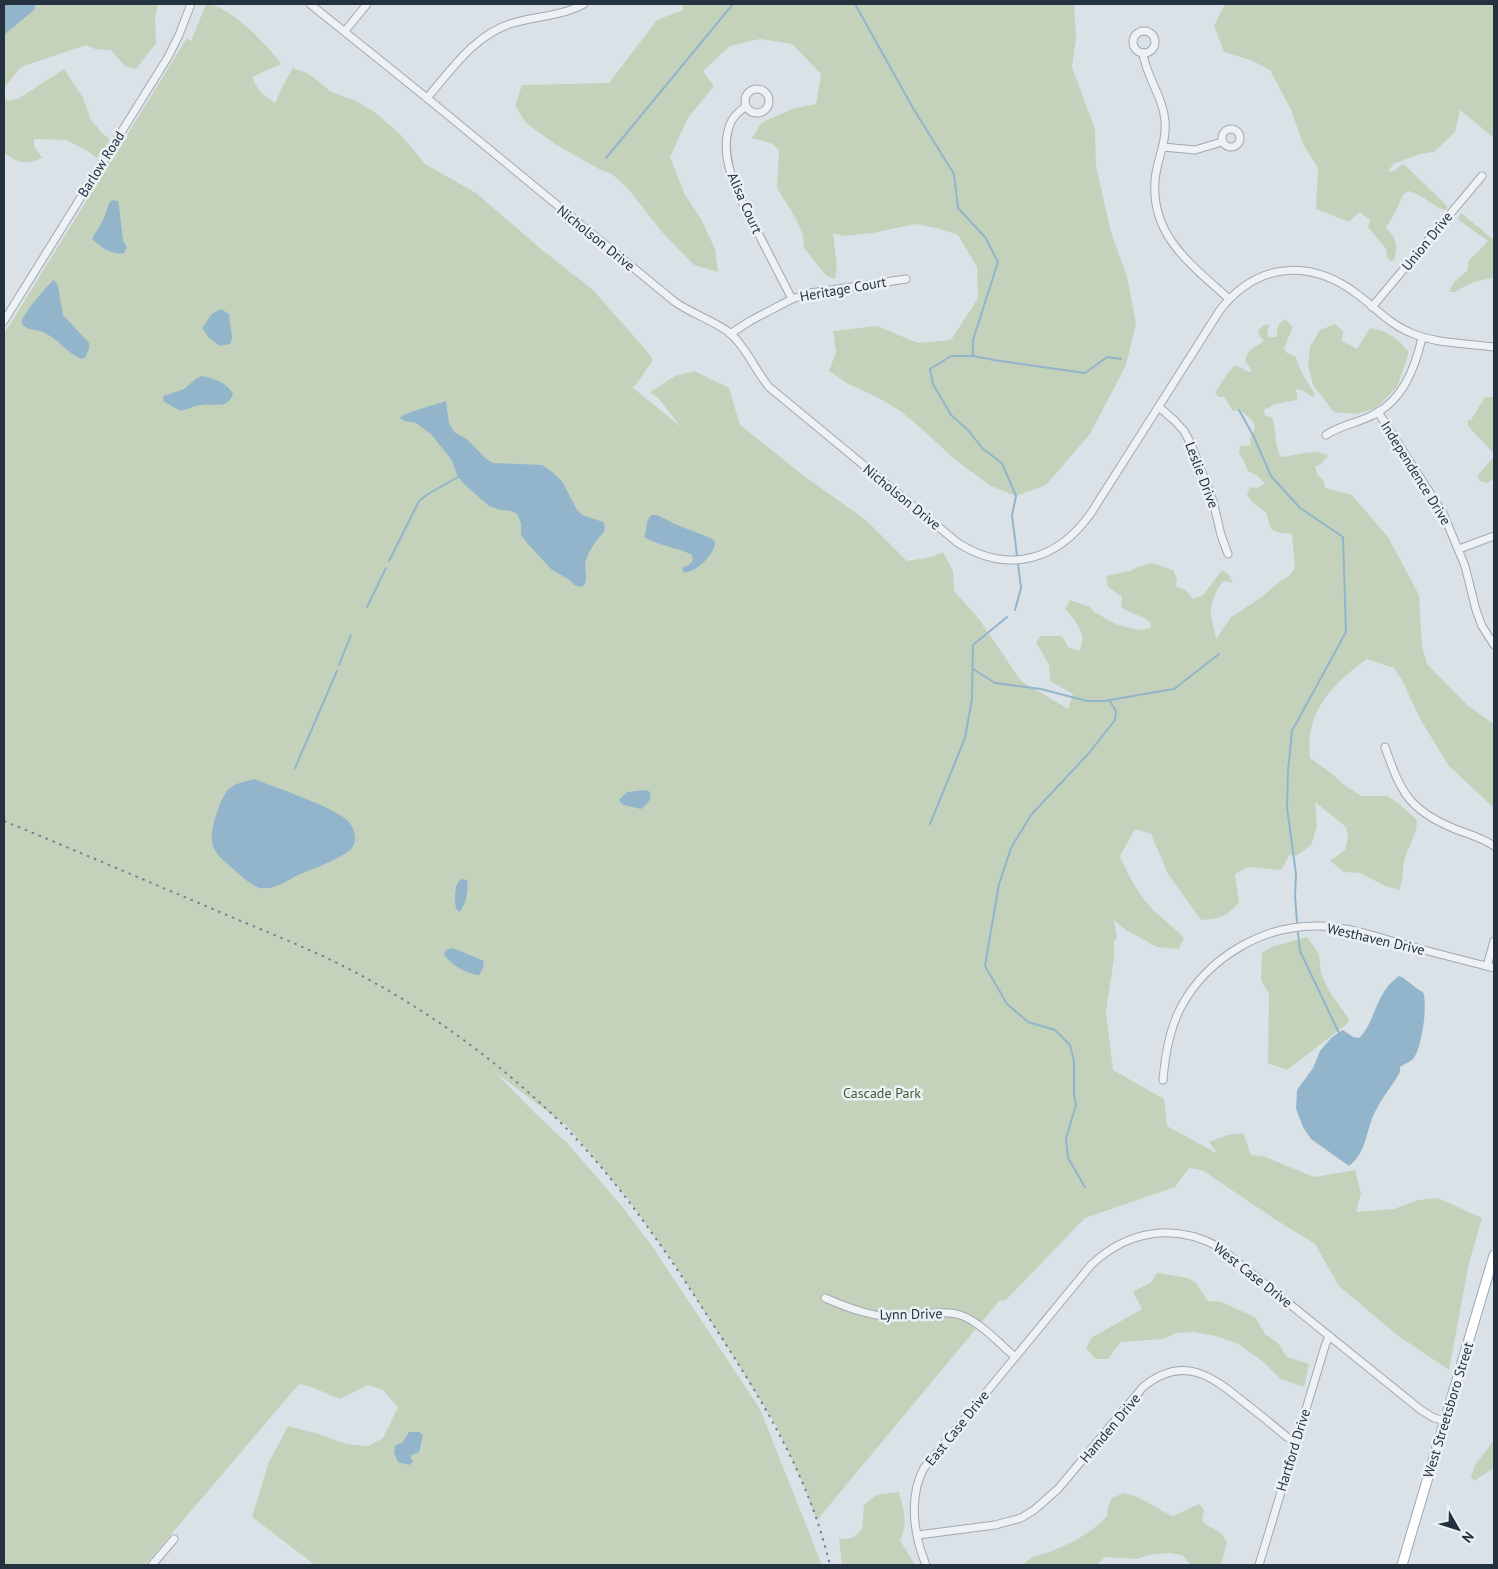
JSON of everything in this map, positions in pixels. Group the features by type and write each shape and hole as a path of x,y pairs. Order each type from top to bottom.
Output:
{"main road":[{"name":"West Streetsboro Street","path":"1402,1565 1494,1255"}],"street":[{"name":"Barlow Road","path":"4,321 168,57 191,4"},
{"name":"Nicholson Drive","path":"310,4 675,302 715,323 730,334 740,345 758,374 769,387 958,544 982,555 996,559 1021,559 1045,554 1069,539 1082,525 1216,316 1240,288 1260,277 1278,272 1297,270 1324,275 1358,295 1396,326 1422,338 1494,347"},
{"path":"345,31 367,4"},
{"path":"427,98 466,52 491,33 512,23 563,12 584,4"},
{"path":"1143,53 1144,65 1158,93 1165,122 1163,147 1156,172 1155,201 1158,217 1165,233 1180,254 1229,299"},
{"name":"Alisa Court","path":"746,106 732,121 728,133 727,160 730,176 792,299"},
{"path":"1163,147 1195,150 1222,142"},
{"name":"Union Drive","path":"1372,307 1482,176"},
{"name":"Heritage Court","path":"730,334 792,299 823,290 906,279"},
{"path":"1326,435 1334,429 1362,420 1378,412 1401,390 1410,376 1422,338"},
{"name":"Leslie Drive","path":"1159,406 1184,431 1191,444 1213,501 1221,536 1228,554"},
{"name":"Independence Drive","path":"1378,412 1439,506 1459,549 1482,626 1494,645"},
{"path":"1459,549 1494,536"},
{"path":"1385,747 1396,778 1414,805 1436,821 1494,846"},
{"name":"Westhaven Drive","path":"1163,1080 1171,1033 1181,1008 1191,992 1220,960 1240,947 1270,933 1307,926 1335,927 1491,967"},
{"path":"1491,967 1494,941"},
{"name":"West Case Drive","path":"1016,1357 1098,1259 1114,1247 1139,1236 1159,1233 1188,1235 1209,1241 1219,1247 1429,1416 1446,1421"},
{"name":"Lynn Drive","path":"825,1298 857,1311 887,1317 959,1315 976,1324 1016,1357"},
{"name":"Hartford Drive","path":"1259,1565 1329,1336"},
{"name":"East Case Drive","path":"926,1565 921,1551 914,1505 921,1474 927,1463 1016,1357"},
{"name":"Hamden Drive","path":"918,1535 996,1525 1013,1520 1034,1510 1058,1489 1143,1387 1155,1378 1169,1373 1188,1371 1212,1378 1296,1441"},
{"path":"152,1565 174,1539"}],"green space":[{"path":"4,4 158,4 155,18 156,43 136,69 125,66 111,50 95,49 86,45 21,67 4,88"},
{"name":"Cascade Park","path":"206,4 215,6 236,18 258,37 281,64 252,77 259,91 275,103 293,68 309,74 330,91 358,102 376,113 400,134 425,164 476,193 541,249 593,290 653,360 635,386 632,387 681,427 658,398 650,392 675,376 694,371 729,388 740,425 803,475 866,520 907,561 932,557 943,552 953,571 954,591 979,619 1021,681 1068,709 1073,694 1050,681 1049,665 1036,642 1041,636 1062,636 1068,647 1079,651 1082,639 1080,628 1065,609 1070,600 1090,607 1094,612 1118,625 1139,630 1150,628 1151,623 1148,620 1121,607 1122,597 1108,587 1106,576 1130,571 1152,563 1173,570 1177,579 1176,586 1186,590 1193,599 1203,595 1222,570 1228,574 1233,583 1224,581 1218,588 1213,601 1211,615 1216,639 1231,617 1262,597 1289,576 1295,568 1292,534 1279,533 1273,530 1269,524 1266,512 1253,503 1247,495 1250,487 1258,488 1265,483 1248,471 1239,453 1240,446 1251,445 1250,439 1255,427 1253,421 1240,410 1233,411 1224,397 1219,397 1215,393 1235,365 1249,372 1252,371 1245,360 1251,349 1264,340 1259,336 1258,331 1262,326 1269,324 1267,335 1270,337 1277,337 1278,327 1285,319 1293,327 1284,348 1287,353 1295,356 1302,373 1314,393 1313,397 1302,390 1295,389 1297,400 1275,404 1264,410 1265,416 1272,417 1276,443 1281,457 1311,452 1323,453 1328,456 1321,464 1315,467 1317,474 1324,481 1325,488 1352,495 1388,537 1419,595 1422,646 1427,664 1467,705 1494,724 1494,808 1449,766 1420,719 1402,680 1394,668 1367,659 1342,679 1323,701 1316,713 1310,742 1310,758 1344,785 1362,796 1387,796 1417,820 1414,835 1405,858 1399,890 1385,886 1360,873 1344,872 1330,861 1345,850 1348,838 1346,827 1315,802 1317,826 1311,845 1296,856 1290,854 1281,870 1248,867 1235,874 1239,902 1231,911 1223,916 1201,920 1168,874 1151,834 1135,829 1120,856 1123,864 1149,906 1184,938 1179,949 1157,947 1126,930 1114,920 1117,938 1114,942 1114,958 1106,1012 1113,1070 1164,1099 1167,1126 1218,1154 1209,1142 1227,1135 1243,1133 1251,1155 1263,1156 1314,1177 1355,1170 1361,1193 1356,1212 1394,1209 1418,1200 1438,1198 1482,1218 1469,1263 1449,1370 1397,1335 1339,1286 1315,1244 1202,1170 1189,1168 1175,1187 1085,1218 1006,1300 1000,1300 817,1520 802,1481 777,1427 673,1262 628,1199 568,1127 495,1072 568,1144 621,1205 652,1246 760,1409 822,1565 315,1565 252,1517 269,1462 288,1426 319,1434 346,1444 368,1446 383,1438 398,1407 383,1390 368,1385 340,1399 309,1386 299,1384 145,1565 4,1565 4,334 187,38 191,41"},
{"path":"682,4 1074,4 1076,39 1072,67 1095,129 1096,166 1111,232 1127,277 1136,324 1126,365 1090,434 1046,485 1016,496 991,486 954,459 899,410 877,397 848,384 829,371 836,352 833,331 877,326 918,343 951,340 978,298 977,267 958,235 937,228 915,224 873,233 843,236 833,233 837,266 835,279 827,276 820,268 804,248 803,235 795,217 777,188 779,150 771,143 752,138 761,123 792,109 816,104 821,74 792,44 760,39 730,46 703,71 714,86 688,118 670,157 684,193 701,219 715,249 718,272 694,265 662,232 629,190 612,174 599,169 555,144 526,123 515,106 522,85 609,83 657,20 683,10"},
{"path":"1225,4 1494,4 1494,138 1460,110 1455,132 1434,152 1420,154 1393,164 1388,172 1396,170 1402,164 1406,166 1447,206 1446,210 1442,209 1419,195 1408,191 1403,195 1386,228 1396,242 1394,260 1390,261 1387,257 1386,249 1368,227 1370,220 1359,212 1349,222 1316,209 1318,168 1303,144 1291,110 1270,70 1251,60 1224,52 1214,26"},
{"path":"64,69 83,98 91,120 110,139 97,158 66,140 34,139 34,146 42,158 32,162 18,161 4,153 4,101 18,99"},
{"path":"1461,213 1494,240 1494,278 1469,284 1455,292 1449,292 1453,283 1468,270 1468,261 1488,241 1460,221 1458,218"},
{"path":"1335,324 1343,331 1342,341 1357,349 1370,328 1392,336 1409,352 1397,387 1375,409 1356,414 1334,412 1313,385 1308,365 1310,347 1320,330"},
{"path":"1485,397 1494,397 1494,454 1468,426 1468,420 1471,420"},
{"path":"1494,457 1494,479 1487,483 1480,481 1477,476"},
{"path":"1307,937 1319,954 1321,973 1329,991 1349,1019 1347,1024 1287,1070 1268,1063 1269,994 1261,980 1262,953 1271,947"},
{"path":"1157,1273 1188,1278 1196,1283 1208,1301 1221,1302 1255,1317 1265,1334 1278,1343 1287,1357 1309,1364 1304,1387 1281,1379 1262,1361 1238,1344 1216,1336 1194,1332 1176,1333 1164,1339 1121,1342 1108,1359 1096,1359 1086,1348 1091,1338 1142,1309 1133,1292 1151,1282"},
{"path":"1494,1440 1494,1468 1474,1481 1471,1477 1475,1465"},
{"path":"899,1492 905,1522 900,1540 915,1565 842,1565 839,1539 852,1538 862,1530 864,1505 876,1495"},
{"path":"1124,1493 1143,1500 1173,1516 1199,1504 1204,1510 1202,1521 1219,1532 1227,1542 1221,1565 1191,1565 1182,1555 1169,1553 1149,1555 1137,1559 1105,1557 1097,1565 1023,1565 1034,1557 1061,1547 1089,1532 1107,1516 1112,1498"}],"water":[{"path":"4,4 36,4 34,10 4,35"},
{"path":"112,200 118,201 123,241 127,247 124,253 120,254 103,248 92,239"},
{"path":"54,280 58,286 63,315 89,343 89,349 85,358 81,359 48,335 40,331 28,329 22,323 30,308"},
{"path":"221,309 229,314 232,338 230,344 220,346 209,338 202,328 212,314"},
{"path":"202,376 228,387 233,394 230,399 220,405 201,405 181,411 164,402 164,396 184,389"},
{"path":"446,401 449,423 454,432 468,440 485,458 493,463 542,465 562,481 577,510 582,515 603,522 604,532 589,552 585,563 586,582 582,587 574,585 570,580 552,570 527,543 521,535 521,523 517,514 512,511 500,510 489,506 465,485 458,477 451,459 431,434 416,423 404,421 400,418 414,411"},
{"path":"652,515 657,515 711,538 715,542 709,557 694,570 684,572 682,570 683,567 689,565 693,560 692,555 644,537 647,522"},
{"path":"255,779 311,801 343,817 350,823 354,831 354,845 346,853 333,860 274,887 260,888 249,882 219,855 213,847 212,837 216,814 226,792 235,785"},
{"path":"646,790 650,792 651,797 641,809 623,805 619,800 627,792"},
{"path":"461,879 467,880 468,888 460,912 456,909 455,893 458,882"},
{"path":"453,948 484,961 479,975 464,971 450,962 444,954 446,950"},
{"path":"1399,976 1423,992 1425,1006 1419,1046 1413,1059 1400,1067 1400,1072 1376,1110 1363,1147 1355,1161 1349,1166 1311,1139 1303,1127 1296,1109 1297,1090 1313,1068 1320,1051 1332,1037 1343,1030 1353,1037 1359,1038 1365,1031 1385,991"},
{"path":"409,1432 419,1432 423,1435 419,1452 412,1455 413,1462 409,1465 398,1462 394,1453 395,1446 403,1442"}],"waterway":[{"path":"606,158 733,4"},
{"path":"855,4 913,108 954,174 958,208 985,237 998,262 973,340 973,356 951,356 930,369 933,384 951,415 968,430 983,449 1002,463 1016,496 1012,515 1021,588 1015,610"},
{"path":"973,356 1085,373 1107,357 1121,359"},
{"path":"1239,410 1254,437 1271,476 1300,508 1343,537 1346,632 1292,731 1287,807 1296,874 1297,922"},
{"path":"389,561 419,501 458,477"},
{"path":"367,607 386,568"},
{"path":"930,824 965,738 972,699 973,645 1007,617"},
{"path":"339,665 351,635"},
{"path":"973,669 995,683 1041,689 1087,701 1104,701 1174,689 1219,654"},
{"path":"295,768 337,671"},
{"path":"1085,1187 1068,1158 1066,1138 1076,1105 1074,1095 1074,1061 1070,1045 1055,1030 1028,1022 1007,1004 985,966 999,884 1011,848 1031,815 1089,753 1115,720 1116,711 1109,700"},
{"path":"1298,933 1300,951 1339,1033"}],"railway":[{"path":"4,821 295,944 347,968 430,1016 482,1054 531,1095 577,1140 618,1187 673,1263 727,1345 780,1435 795,1466 809,1497 830,1565"}]}
